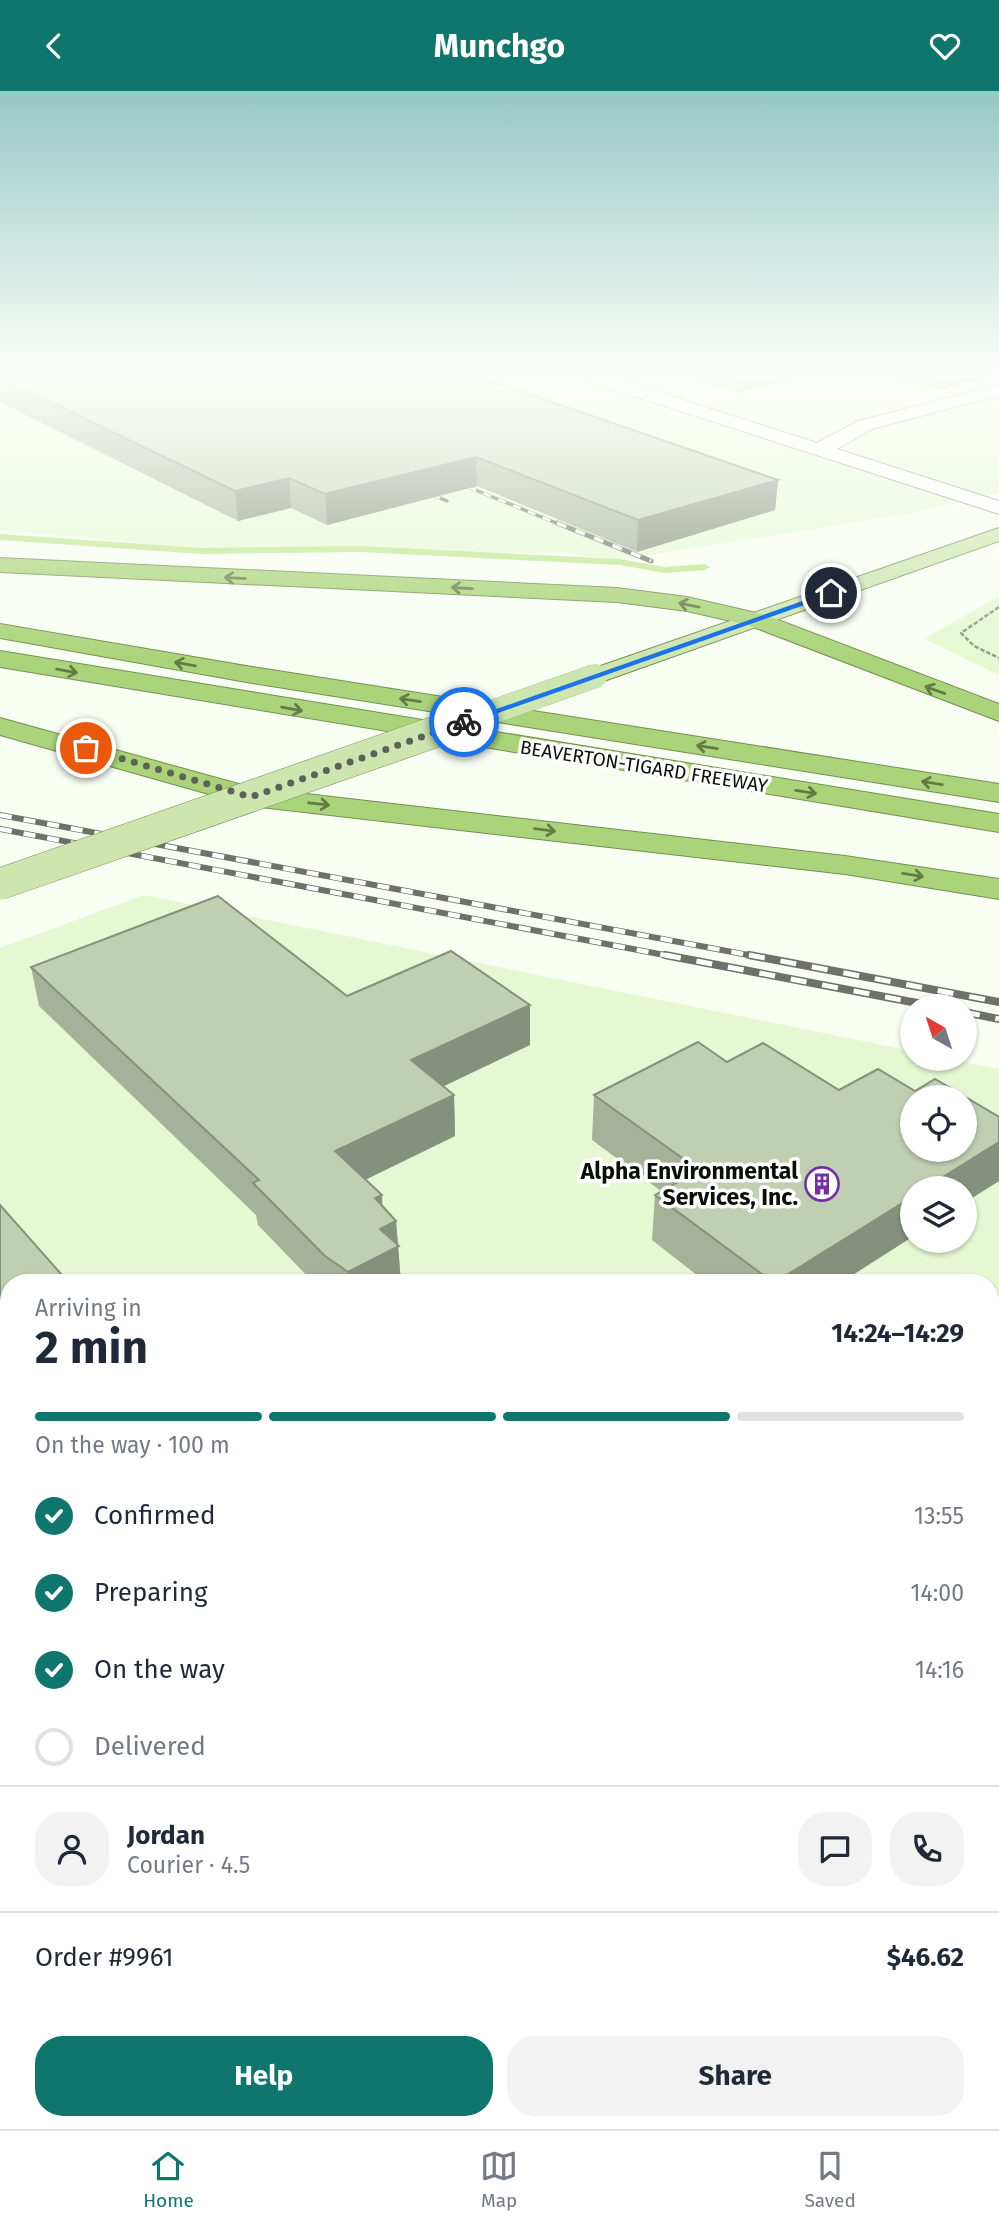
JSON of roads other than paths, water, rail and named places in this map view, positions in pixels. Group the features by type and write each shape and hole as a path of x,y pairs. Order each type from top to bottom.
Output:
{"highway":[{"path":"0,565 617,595 687,604 755,620 999,713"},
{"name":"BEAVERTON-TIGARD FREEWAY","path":"0,631 252,675 999,793"},
{"name":"BEAVERTON-TIGARD FREEWAY","path":"0,660 999,823"},
{"path":"0,726 251,797 845,865 999,889"}],"main road":[{"path":"0,884 999,534"}],"street":[{"path":"874,467 999,508"}],"waterway":[{"path":"0,537 202,551 360,549 620,562 664,570 705,567"}],"railway":[{"path":"454,481 561,525"},
{"path":"418,489 447,501"},
{"path":"557,523 651,561"},
{"path":"0,815 759,957"},
{"path":"0,829 675,957"},
{"path":"665,955 900,1000"},
{"path":"749,955 999,1002"},
{"path":"977,1015 999,1019"}],"place":[{"name":"Alpha Environmental Services, Inc.","path":"822,1184"}]}
